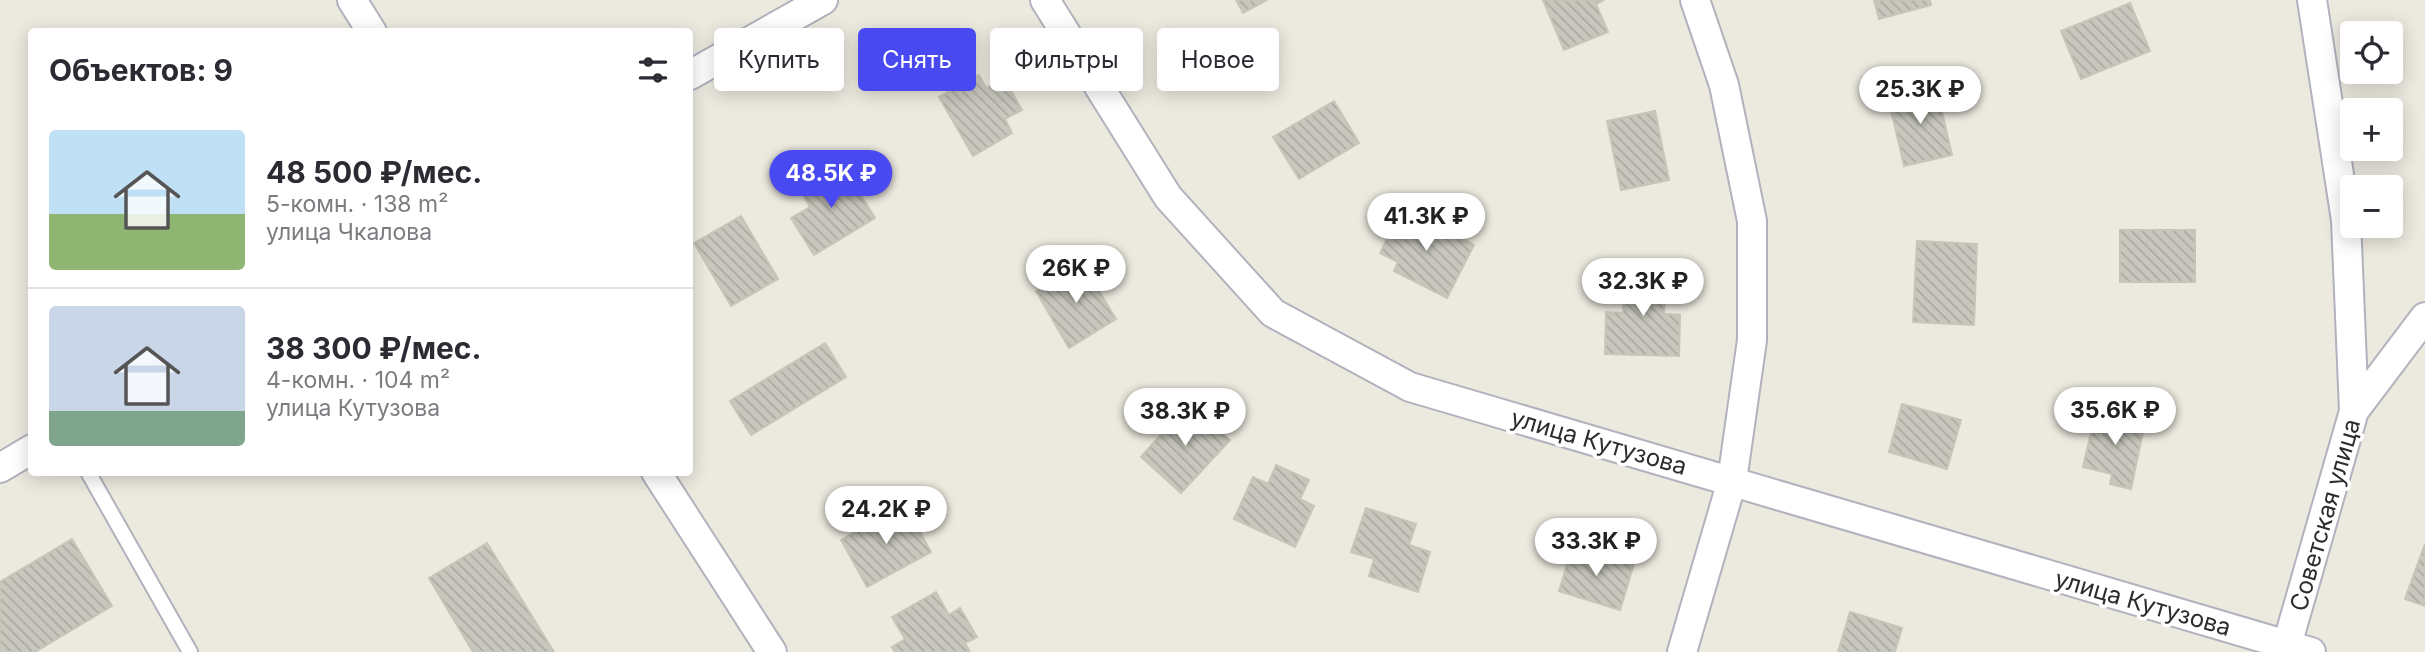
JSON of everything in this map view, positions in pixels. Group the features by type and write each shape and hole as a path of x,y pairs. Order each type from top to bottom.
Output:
{"street":[{"path":"352,0 370,28"},
{"path":"693,73 823,0"},
{"name":"улица Кутузова","path":"1045,0 1168,197 1273,313 1410,387 2295,650"},
{"path":"1682,652 1732,481 1752,340 1752,221 1724,85 1695,0"},
{"path":"2312,0 2346,220 2354,411"},
{"name":"Советская улица","path":"2295,650 2354,411 2425,317"},
{"path":"0,468 28,451"},
{"path":"659,476 772,652"}],"lane":[{"path":"90,476 190,652"}],"building":[{"path":"1236,0 1267,0 1243,13"},
{"path":"1543,0 1604,0 1596,4 1608,32 1564,50"},
{"path":"1874,0 1930,0 1931,5 1879,19"},
{"path":"2130,3 2150,51 2081,79 2061,31"},
{"path":"979,75 986,88 990,86 990,91 1011,91 1022,110 1005,119 1012,133 973,156 939,97 950,91 976,91 976,77"},
{"path":"1936,86 1952,155 1904,166 1888,97"},
{"path":"1334,101 1359,143 1299,179 1273,137"},
{"path":"1655,111 1669,180 1621,190 1607,121"},
{"path":"841,163 875,218 814,255 791,218 810,207 799,188"},
{"path":"1402,208 1474,245 1447,298 1394,271 1398,262 1380,253"},
{"path":"741,216 778,279 731,306 694,243"},
{"path":"2120,230 2195,230 2195,282 2120,282"},
{"path":"1917,241 1977,244 1974,325 1913,322"},
{"path":"1082,263 1116,319 1069,348 1036,291"},
{"path":"1625,267 1666,268 1664,314 1680,315 1679,356 1605,354 1606,312 1623,313"},
{"path":"825,343 846,377 751,435 730,401"},
{"path":"1189,403 1230,440 1181,493 1141,457"},
{"path":"1902,404 1961,420 1947,469 1889,452"},
{"path":"2096,411 2145,422 2131,489 2110,484 2112,474 2083,467"},
{"path":"1276,465 1309,480 1300,499 1314,506 1295,547 1234,519 1253,477 1268,484"},
{"path":"905,505 931,552 867,587 841,540"},
{"path":"1366,508 1416,524 1409,545 1430,552 1418,592 1369,576 1374,559 1351,552"},
{"path":"72,539 112,606 35,652 0,652 0,582"},
{"path":"487,543 554,652 473,652 429,578"},
{"path":"2425,544 2425,606 2405,599"},
{"path":"1573,545 1634,564 1620,610 1559,591"},
{"path":"936,592 949,615 960,608 977,637 965,643 970,652 895,652 892,647 905,639 892,617"},
{"path":"1850,612 1902,628 1895,652 1838,652"}]}
